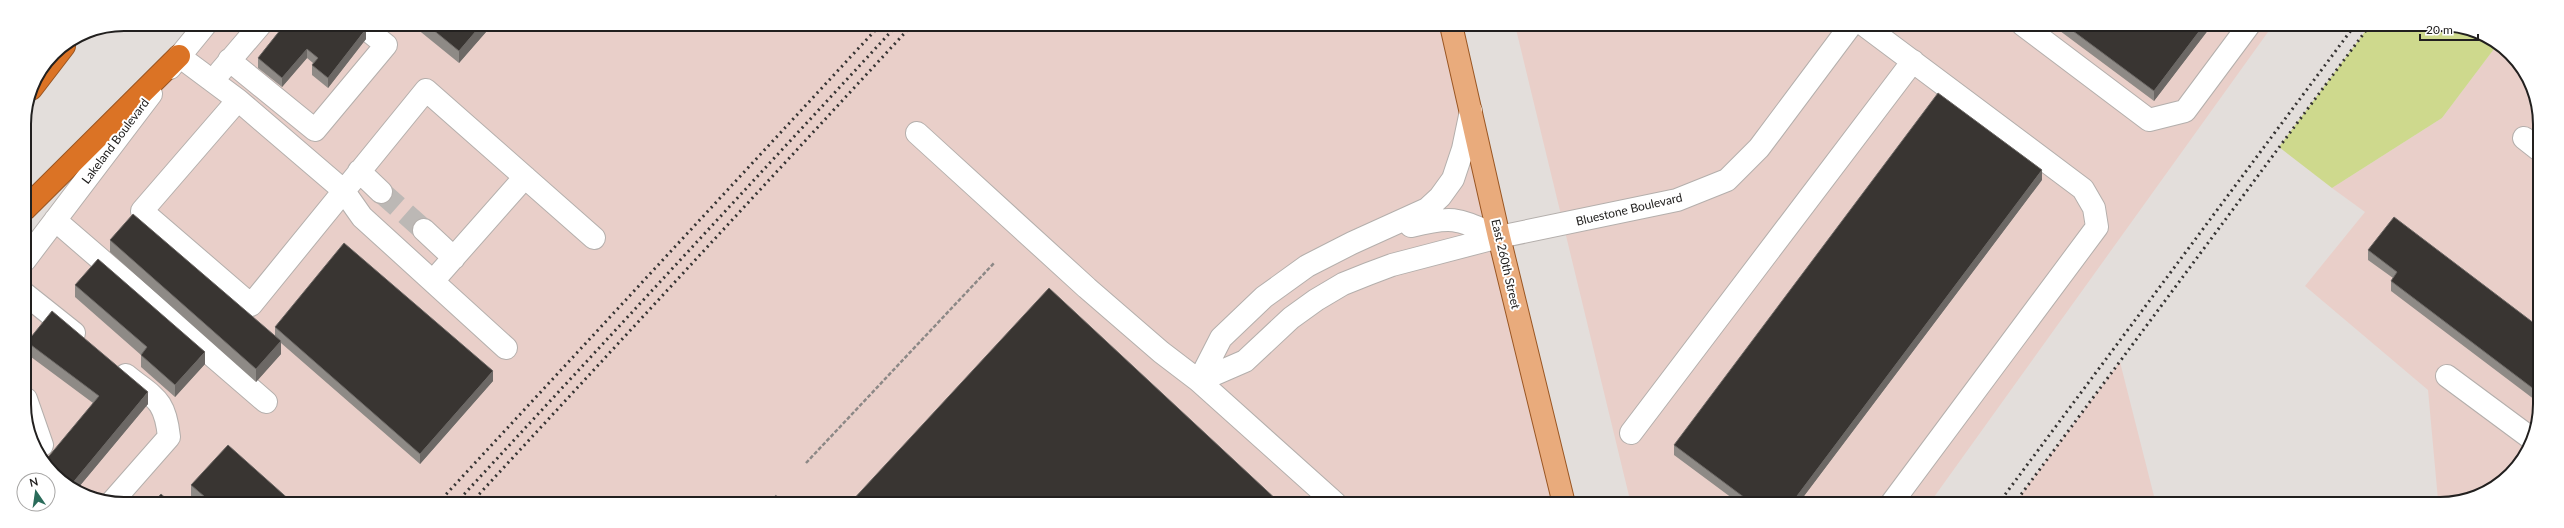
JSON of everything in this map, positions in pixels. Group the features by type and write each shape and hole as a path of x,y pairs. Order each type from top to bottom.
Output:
{"highway":[{"path":"31,203 179,56"}],"main road":[{"name":"East 260th Street","path":"1453,31 1499,237 1562,497"}],"street":[{"name":"Lakeland Boulevard","path":"31,252 179,56 200,31"},
{"path":"213,80 255,31"},
{"path":"229,60 315,130 386,45 369,31"},
{"name":"Bluestone Boulevard","path":"1199,381 1245,361 1291,318 1343,284 1392,265 1499,237 1677,200 1727,180 1759,148 1847,31"},
{"path":"1872,31 2083,189 2094,208 2097,227 1895,497"},
{"path":"2031,31 2149,120 2185,111 2245,31"},
{"path":"179,56 238,100 343,190 362,217 506,348"},
{"path":"1631,433 1913,61"},
{"path":"238,100 142,211 251,305 343,190 426,90 594,238"},
{"path":"1199,381 1221,338 1264,297 1307,266 1427,209 1440,197 1453,179 1471,111"},
{"path":"917,133 1087,288 1161,352 1199,381 1327,497"},
{"path":"359,171 381,192"},
{"path":"434,281 525,177"},
{"path":"1370,235 1441,219 1459,220 1499,237"},
{"path":"55,220 266,402"},
{"path":"424,230 454,258"},
{"path":"31,301 89,345"},
{"path":"113,365 161,404 167,416 169,437 117,496"},
{"path":"2447,376 2527,436"},
{"path":"32,416 42,445"}],"path":[{"path":"806,464 995,262"},
{"path":"775,497 778,494"}],"shaded area":[{"path":"201,31 1452,31 1563,497 124,497 100,494 89,490 78,485 58,470 50,461 38,439 34,428 31,404 31,250"},
{"path":"1516,31 2269,31 1934,497 1629,497"},
{"path":"2494,49 2514,67 2528,94 2533,118 2533,404 2528,434 2521,450 2506,470 2492,481 2470,492 2446,497 2438,497 2428,390 2305,286 2365,212 2332,188 2442,118"},
{"path":"2120,362 2154,497 2019,497"}],"green space":[{"path":"2366,31 2452,32 2470,36 2494,49 2442,118 2332,188 2279,147"}],"building":[{"path":"279,31 364,31 328,78 312,65 318,58 307,49 282,78 258,58"},
{"path":"435,31 476,31 459,51"},
{"path":"2073,31 2199,31 2154,91"},
{"path":"1938,93 2042,170 1796,497 1744,497 1674,445"},
{"path":"133,214 281,341 256,369 110,240"},
{"path":"2394,217 2533,322 2533,388 2391,281 2397,272 2368,250"},
{"path":"344,243 493,371 420,454 275,327"},
{"path":"98,259 205,352 175,385 141,355 147,347 75,285"},
{"path":"1049,288 1274,497 856,497"},
{"path":"52,311 148,392 73,482 58,470 48,457 99,396 31,345 31,337"},
{"path":"228,445 286,497 205,497 191,485"}],"tunnel":[{"path":"381,192 424,230"}],"railway":[{"path":"444,497 875,31"},
{"path":"462,497 892,31"},
{"path":"477,497 907,31"},
{"path":"2003,497 2351,31"},
{"path":"2019,497 2366,31"}]}
